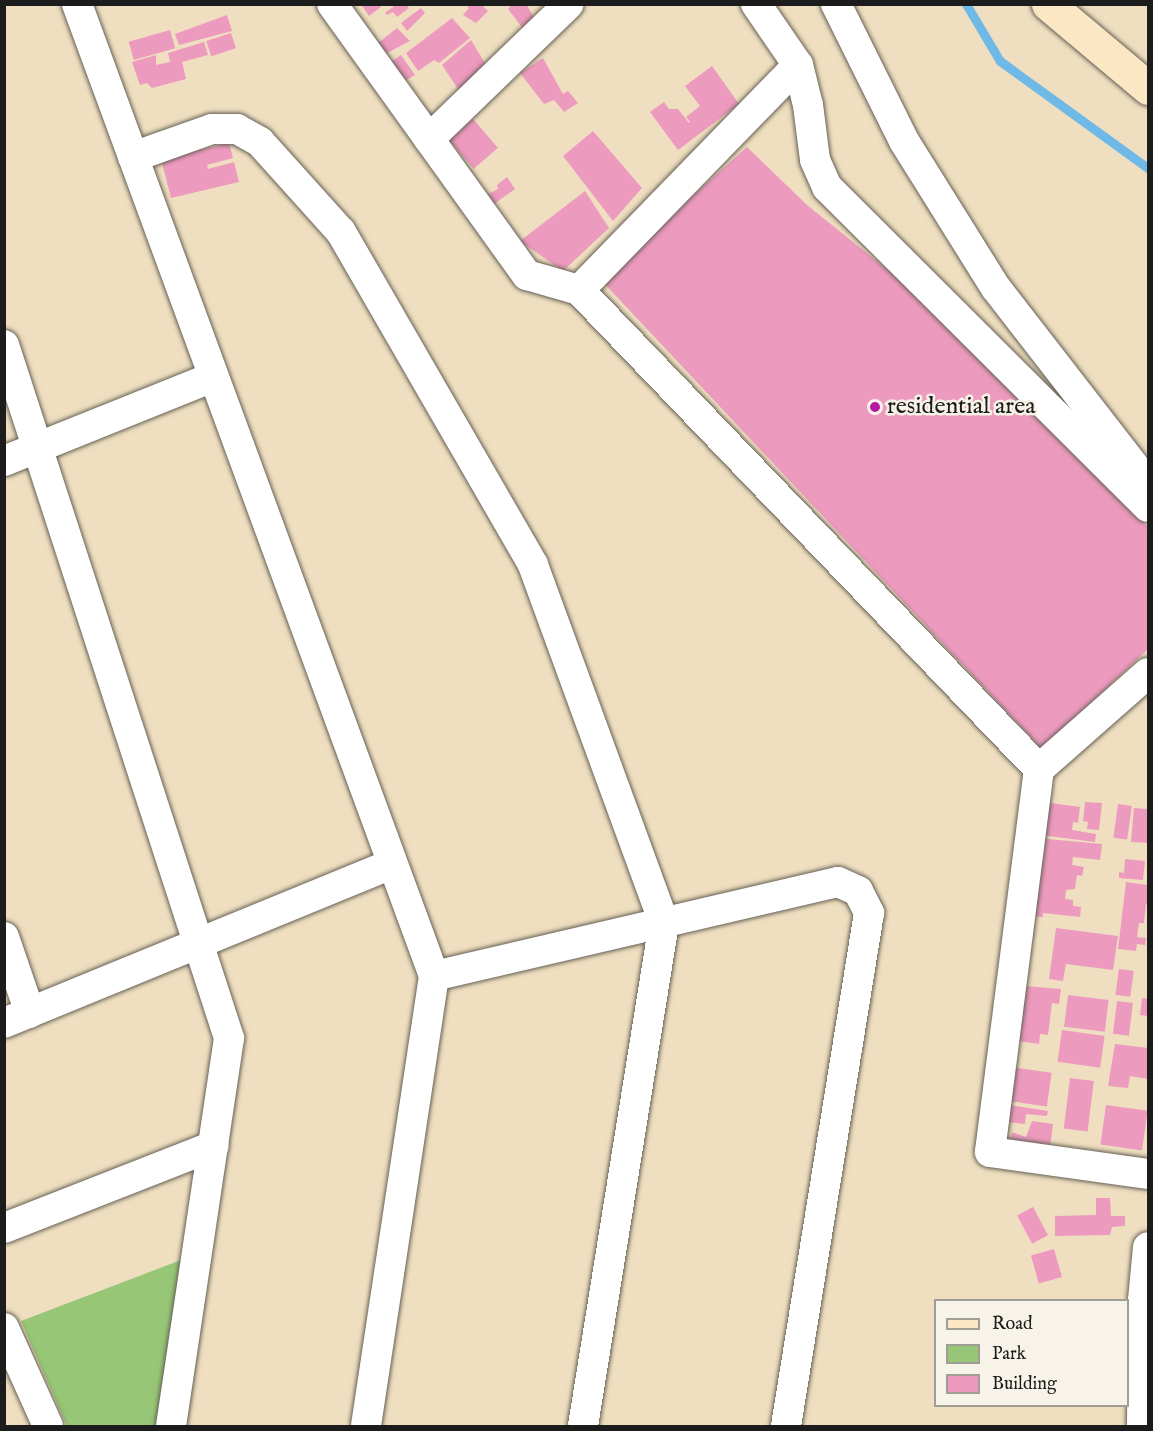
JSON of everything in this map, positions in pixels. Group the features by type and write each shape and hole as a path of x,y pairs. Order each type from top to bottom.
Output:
{"street":[{"path":"77,4 434,976 366,1426"},
{"path":"332,4 527,275 579,290 1039,769"},
{"path":"429,139 568,4"},
{"path":"756,4 798,65 808,105 815,160 827,187 1149,507"},
{"path":"836,4 904,141 996,288 1149,484"},
{"path":"1048,4 1149,88"},
{"path":"579,290 798,65"},
{"path":"133,158 212,129 237,129 260,142 341,232 533,565 664,923 584,1426"},
{"path":"4,345 229,1038 171,1426"},
{"path":"4,461 213,377"},
{"path":"1149,673 1039,769 990,1152 1149,1174"},
{"path":"4,938 17,1018 392,864"},
{"path":"434,976 838,882 858,891 869,913 786,1426"},
{"path":"4,1227 213,1146"},
{"path":"1142,1426 1143,1300 1149,1247"},
{"path":"4,1328 48,1426"}],"green space":[{"path":"181,1260 157,1426 67,1426 21,1321"}],"building":[{"path":"361,4 379,4 381,7 369,16"},
{"path":"397,4 406,4 409,8 397,17 393,12 387,15 385,13"},
{"path":"466,4 481,4 488,11 476,23 463,15 469,8"},
{"path":"513,4 526,4 537,22 525,31 508,9"},
{"path":"421,8 425,13 407,31 401,23"},
{"path":"227,15 232,31 179,45 175,34"},
{"path":"452,18 470,38 439,63 434,60 418,71 406,53"},
{"path":"397,28 410,41 387,53 378,43"},
{"path":"170,30 175,48 134,60 129,42"},
{"path":"231,33 236,48 211,56 206,41"},
{"path":"471,40 486,65 460,92 442,65"},
{"path":"204,42 208,55 182,62 186,79 152,88 147,83 140,85 132,62 156,55 156,65 170,62 168,53"},
{"path":"401,55 415,75 401,83 389,63"},
{"path":"543,58 563,94 568,91 578,103 564,112 554,100 544,104 520,73"},
{"path":"712,66 739,104 678,150 650,112 664,102 669,109 678,109 689,123 686,117 700,106 685,86"},
{"path":"473,119 498,148 474,169 449,140"},
{"path":"593,131 642,188 613,221 563,156"},
{"path":"229,143 233,158 207,165 208,169 234,162 239,182 171,198 161,159"},
{"name":"residential area","path":"747,147 807,205 909,287 1148,527 1148,649 1042,749 600,279"},
{"path":"507,177 515,189 494,204 488,194 498,189 497,185"},
{"path":"585,191 609,228 563,271 520,241"},
{"path":"1043,802 1080,807 1078,823 1073,822 1072,830 1096,834 1095,842 1040,835"},
{"path":"1085,802 1102,803 1099,830 1087,829 1088,822 1083,821"},
{"path":"1118,804 1132,806 1127,840 1113,838"},
{"path":"1134,808 1148,809 1148,843 1131,842"},
{"path":"1037,838 1102,844 1100,860 1073,857 1072,865 1084,867 1082,876 1077,875 1075,889 1066,890 1065,899 1073,900 1073,906 1081,907 1080,917 1043,913 1043,917 1026,916"},
{"path":"1125,859 1145,861 1143,880 1119,878 1119,872 1124,873"},
{"path":"1126,882 1148,885 1148,904 1146,904 1144,923 1139,923 1137,937 1146,938 1145,945 1137,944 1136,951 1118,949"},
{"path":"1056,928 1118,936 1113,970 1066,964 1063,981 1049,979"},
{"path":"1119,969 1134,971 1130,997 1115,995"},
{"path":"1025,986 1061,989 1059,1004 1052,1003 1048,1035 1040,1034 1039,1044 1018,1041"},
{"path":"1068,995 1109,1000 1105,1032 1064,1027"},
{"path":"1142,998 1148,999 1148,1016 1140,1015"},
{"path":"1117,1001 1133,1003 1129,1036 1113,1034"},
{"path":"1062,1030 1105,1036 1100,1068 1058,1062"},
{"path":"1115,1044 1148,1048 1148,1079 1130,1076 1128,1088 1108,1086"},
{"path":"1011,1067 1052,1073 1047,1106 1006,1101"},
{"path":"1070,1078 1094,1081 1088,1132 1064,1129"},
{"path":"1009,1105 1048,1111 1047,1116 1026,1114 1025,1124 1006,1122"},
{"path":"1106,1105 1148,1111 1142,1150 1100,1145"},
{"path":"1032,1121 1053,1124 1050,1147 1010,1141 1012,1132 1026,1137"},
{"path":"1096,1198 1110,1198 1111,1216 1125,1216 1125,1226 1112,1227 1110,1235 1055,1236 1055,1216 1096,1215"},
{"path":"1033,1207 1048,1235 1032,1244 1017,1215"},
{"path":"1054,1249 1062,1277 1039,1283 1031,1256"}],"waterway":[{"path":"966,4 1000,61 1148,168"}],"place":[{"name":"residential area","path":"875,407"}]}
